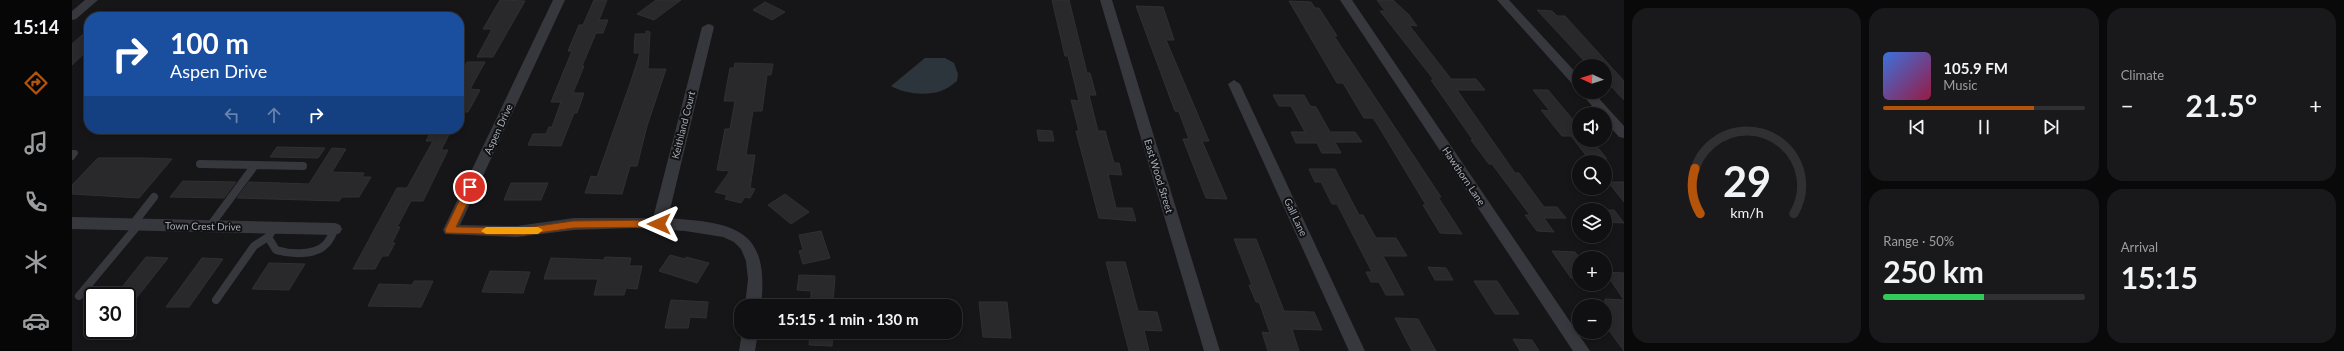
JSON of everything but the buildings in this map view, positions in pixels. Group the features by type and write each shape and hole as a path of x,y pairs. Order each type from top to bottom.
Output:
{"street":[{"path":"72,17 92,0"},
{"name":"Aspen Drive","path":"559,0 450,230 524,232 573,224 659,224 700,226 724,230 739,238 751,252 756,267 754,299"},
{"name":"East Wood Street","path":"1106,0 1212,351"},
{"name":"Hawthorn Lane","path":"1346,0 1582,351"},
{"path":"1503,0 1572,76"},
{"name":"Keithland Court","path":"659,224 708,27"},
{"name":"Gall Lane","path":"1234,84 1357,351"},
{"path":"1592,99 1624,134"},
{"name":"Town Crest Drive","path":"72,223 210,226 272,232 335,228"},
{"path":"747,351 749,339"}],"lane":[{"path":"72,153 75,153 72,157"},
{"path":"200,164 303,166"},
{"path":"210,226 255,165"},
{"path":"80,296 136,224 154,197"},
{"path":"272,232 272,246 276,250 300,252 315,250 324,246 335,228"},
{"path":"216,300 254,246 272,232"}],"shaded area":[{"path":"925,58 945,58 954,63 958,74 957,81 935,93 922,94 903,91 891,86"}],"slow traffic":[{"path":"486,231 524,232 538,230"}],"route":[{"path":"470,187 450,230 524,232 573,224 659,224"}]}
